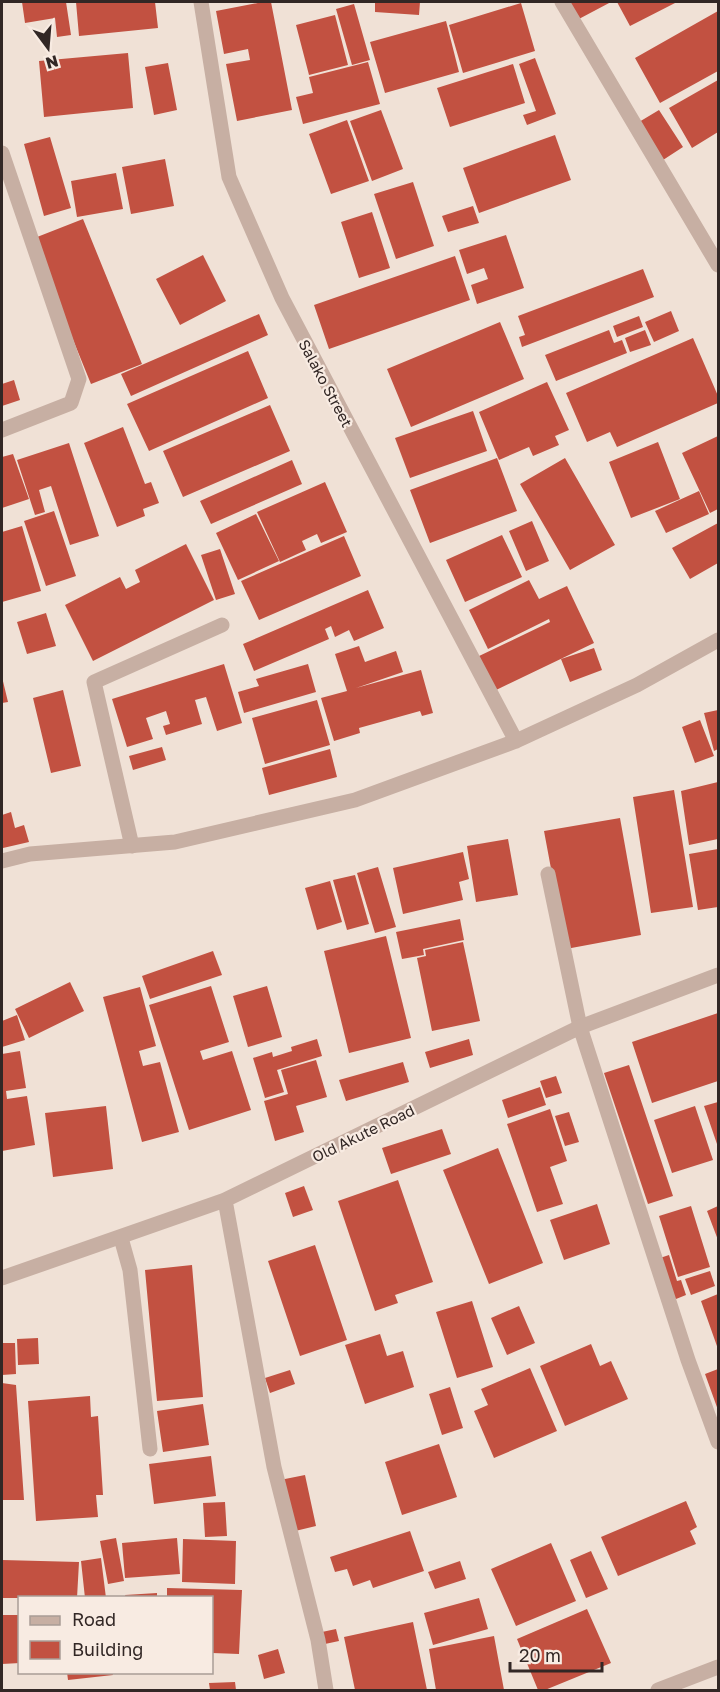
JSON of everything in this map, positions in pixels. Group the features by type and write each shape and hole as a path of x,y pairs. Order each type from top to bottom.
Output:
{"street":[{"name":"Salako Street","path":"201,2 229,177 282,298 516,741"},
{"path":"562,2 718,265"},
{"path":"2,153 79,379 71,403 2,430"},
{"path":"132,846 93,682 222,625"},
{"path":"2,861 30,854 175,842 355,800 516,741 637,685 718,640"},
{"path":"548,874 580,1028 688,1360 718,1442"},
{"name":"Old Akute Road","path":"2,1278 225,1200 580,1028 718,975"},
{"path":"225,1200 274,1467 318,1640 326,1690"},
{"path":"121,1238 130,1270 150,1449"},
{"path":"658,1690 718,1667"}],"building":[{"path":"22,2 66,2 71,35 57,37 55,18 25,23"},
{"path":"76,2 155,2 158,28 79,36"},
{"path":"271,2 292,110 237,121 226,64 250,60 248,49 224,54 216,11"},
{"path":"375,2 420,2 419,15 375,12"},
{"path":"567,2 611,2 577,20"},
{"path":"617,2 677,2 630,26"},
{"path":"521,3 535,51 463,73 449,25"},
{"path":"354,4 370,60 352,65 336,9"},
{"path":"718,11 718,71 660,103 635,58"},
{"path":"335,15 348,65 309,75 296,25"},
{"path":"446,21 459,72 385,93 370,42"},
{"path":"128,53 133,108 44,117 39,61"},
{"path":"535,58 556,114 527,125 523,115 536,111 519,64"},
{"path":"368,62 380,104 303,124 296,97 313,93 309,77"},
{"path":"168,63 177,110 154,115 145,67"},
{"path":"513,64 525,103 450,127 437,88"},
{"path":"718,80 718,132 692,148 669,108"},
{"path":"381,110 403,169 372,181 350,121"},
{"path":"659,110 683,147 663,160 639,122"},
{"path":"347,120 369,181 331,194 309,134"},
{"path":"555,135 571,180 479,213 463,168"},
{"path":"50,137 71,208 44,216 24,144"},
{"path":"165,159 174,206 131,214 122,167"},
{"path":"116,173 123,209 77,217 71,181"},
{"path":"413,182 434,246 396,259 374,194"},
{"path":"473,206 479,223 448,232 442,216"},
{"path":"372,212 390,268 359,278 341,222"},
{"path":"83,219 142,364 91,384 32,239"},
{"path":"506,235 524,288 477,304 471,285 488,279 484,268 467,274 459,250"},
{"path":"203,255 226,301 180,325 156,279"},
{"path":"455,256 470,300 329,349 314,305"},
{"path":"643,269 654,297 522,347 519,337 525,335 518,316"},
{"path":"671,311 679,331 654,342 645,322"},
{"path":"259,314 268,335 131,396 121,374"},
{"path":"639,316 643,327 617,337 613,326"},
{"path":"500,322 524,379 411,427 387,369"},
{"path":"609,330 614,343 622,340 627,353 556,381 545,355"},
{"path":"645,330 651,345 630,352 625,338"},
{"path":"693,338 718,396 718,403 617,447 610,432 587,442 566,393"},
{"path":"248,351 268,398 149,451 127,404"},
{"path":"14,380 20,400 2,406 2,384"},
{"path":"547,382 569,430 555,436 559,445 533,456 529,447 499,460 479,412"},
{"path":"270,405 290,451 183,497 163,451"},
{"path":"473,411 487,451 410,478 395,438"},
{"path":"123,427 145,484 151,482 159,503 143,509 145,516 117,527 84,443"},
{"path":"718,436 718,509 710,513 682,453"},
{"path":"658,442 680,499 631,518 609,462"},
{"path":"69,443 99,536 70,545 51,486 39,490 45,512 35,515 17,460"},
{"path":"13,454 29,499 2,508 2,457"},
{"path":"497,458 517,511 430,543 410,490"},
{"path":"565,458 615,545 570,570 520,484"},
{"path":"292,460 302,484 211,524 200,501"},
{"path":"325,482 347,532 321,543 317,534 302,541 306,550 280,562 257,512"},
{"path":"699,491 709,514 666,533 655,511"},
{"path":"54,511 76,576 46,586 24,521"},
{"path":"256,514 279,561 238,580 216,533"},
{"path":"532,521 549,561 526,571 509,531"},
{"path":"718,523 718,563 690,579 672,548"},
{"path":"22,526 41,591 2,602 2,532"},
{"path":"502,535 522,577 465,602 446,560"},
{"path":"344,536 361,576 259,620 241,581"},
{"path":"186,544 214,600 93,661 65,605 120,577 126,589 140,582 135,570"},
{"path":"220,549 235,594 216,600 201,555"},
{"path":"529,580 539,599 567,586 594,643 494,691 477,657 550,622 549,619 488,649 469,610"},
{"path":"368,590 384,628 354,641 349,630 335,637 331,626 325,629 329,639 254,671 243,644"},
{"path":"46,613 56,646 27,654 17,622"},
{"path":"359,646 365,662 396,651 403,672 356,688 421,670 433,713 422,716 420,711 359,728 360,733 334,741 321,698 347,691 335,654"},
{"path":"594,648 602,670 570,682 561,659"},
{"path":"224,664 242,723 217,731 206,697 195,700 202,724 166,735 163,726 170,724 166,711 146,718 153,739 127,747 112,699"},
{"path":"308,664 316,692 244,713 238,692 259,686 256,679"},
{"path":"2,677 8,702 2,703"},
{"path":"63,690 81,766 51,773 33,698"},
{"path":"317,700 330,745 265,764 252,718"},
{"path":"718,710 718,749 714,751 704,713"},
{"path":"700,720 714,756 695,763 682,727"},
{"path":"162,747 166,760 133,770 129,756"},
{"path":"330,749 337,777 269,795 262,768"},
{"path":"718,782 718,839 689,845 681,791"},
{"path":"674,790 693,907 651,913 633,797"},
{"path":"11,812 15,828 24,825 29,842 3,848 2,815"},
{"path":"620,818 641,935 566,949 544,831"},
{"path":"508,839 518,895 476,902 467,846"},
{"path":"718,849 718,907 698,910 689,854"},
{"path":"463,852 469,879 459,882 463,900 403,914 393,868"},
{"path":"378,867 396,927 375,933 357,873"},
{"path":"355,875 369,924 347,930 333,880"},
{"path":"330,881 342,922 317,930 305,888"},
{"path":"460,919 464,940 423,949 424,955 402,959 396,932"},
{"path":"386,936 411,1038 349,1053 324,951"},
{"path":"463,942 480,1021 432,1031 417,958 426,956 425,950"},
{"path":"213,951 222,975 150,999 142,976"},
{"path":"70,982 84,1011 29,1038 15,1009"},
{"path":"211,986 229,1042 200,1051 203,1060 232,1051 251,1110 189,1130 149,1005"},
{"path":"267,986 282,1037 248,1047 233,996"},
{"path":"140,987 156,1046 139,1051 143,1066 160,1062 179,1132 142,1142 103,997"},
{"path":"718,1013 718,1081 652,1103 632,1042"},
{"path":"17,1015 25,1040 2,1047 2,1021"},
{"path":"317,1039 322,1056 277,1070 284,1092 265,1098 253,1058 272,1052 273,1057 292,1051 291,1047"},
{"path":"469,1039 473,1055 430,1068 425,1052"},
{"path":"20,1051 26,1088 6,1091 7,1099 27,1096 35,1145 2,1151 2,1054"},
{"path":"316,1060 327,1097 296,1106 304,1132 275,1141 264,1101 288,1094 281,1070"},
{"path":"403,1062 409,1082 346,1101 339,1080"},
{"path":"629,1065 673,1196 648,1204 604,1073"},
{"path":"556,1076 562,1093 546,1098 540,1081"},
{"path":"540,1087 546,1105 508,1118 502,1100"},
{"path":"718,1102 718,1147 704,1106"},
{"path":"106,1106 113,1169 53,1177 45,1113"},
{"path":"695,1106 713,1160 672,1173 654,1120"},
{"path":"550,1109 567,1161 550,1167 563,1204 537,1212 507,1124"},
{"path":"569,1112 579,1142 565,1146 555,1116"},
{"path":"442,1129 451,1154 391,1174 382,1148"},
{"path":"498,1148 543,1263 489,1284 443,1170"},
{"path":"398,1180 433,1282 395,1295 398,1303 375,1311 338,1201"},
{"path":"304,1186 313,1210 293,1217 285,1193"},
{"path":"597,1204 610,1244 564,1260 550,1220"},
{"path":"691,1206 710,1267 678,1277 659,1216"},
{"path":"718,1206 718,1240 707,1211"},
{"path":"315,1245 347,1340 300,1356 268,1261"},
{"path":"669,1255 677,1281 681,1280 686,1295 671,1301 657,1259"},
{"path":"192,1265 203,1397 157,1401 145,1270"},
{"path":"710,1271 715,1286 691,1295 685,1279"},
{"path":"718,1294 718,1349 701,1301"},
{"path":"472,1301 493,1367 457,1378 436,1312"},
{"path":"519,1306 535,1343 507,1355 491,1318"},
{"path":"380,1334 387,1356 403,1351 414,1387 365,1404 345,1345"},
{"path":"38,1338 39,1364 18,1365 17,1339"},
{"path":"2,1343 15,1343 16,1374 2,1375"},
{"path":"591,1344 600,1366 611,1361 628,1399 565,1426 540,1366"},
{"path":"530,1368 557,1431 494,1458 474,1411 488,1405 481,1389"},
{"path":"718,1369 718,1410 705,1374"},
{"path":"290,1370 295,1384 270,1393 265,1378"},
{"path":"2,1383 16,1385 24,1500 2,1500"},
{"path":"450,1387 463,1428 442,1435 429,1394"},
{"path":"90,1396 91,1417 98,1416 103,1495 96,1495 98,1517 36,1521 28,1401"},
{"path":"203,1404 209,1445 163,1452 157,1411"},
{"path":"439,1444 457,1497 402,1515 385,1462"},
{"path":"211,1456 216,1496 154,1504 149,1464"},
{"path":"305,1475 316,1526 291,1532 280,1480"},
{"path":"686,1501 697,1527 690,1531 696,1544 618,1576 601,1537"},
{"path":"225,1502 227,1536 205,1537 203,1503"},
{"path":"410,1531 424,1571 373,1588 370,1580 353,1586 347,1569 335,1572 330,1557"},
{"path":"116,1538 124,1581 108,1584 100,1541"},
{"path":"177,1538 180,1574 125,1578 122,1543"},
{"path":"183,1539 236,1541 235,1584 182,1582"},
{"path":"551,1543 576,1601 516,1626 491,1569"},
{"path":"591,1551 608,1589 586,1598 570,1560"},
{"path":"101,1558 106,1596 85,1596 81,1561"},
{"path":"2,1560 79,1562 77,1596 2,1598"},
{"path":"460,1561 466,1579 435,1589 428,1572"},
{"path":"167,1588 242,1590 239,1654 213,1653 213,1596 167,1596"},
{"path":"157,1593 157,1596 125,1595"},
{"path":"479,1598 488,1629 433,1645 424,1613"},
{"path":"587,1609 611,1663 545,1690 538,1690 517,1639"},
{"path":"2,1615 18,1615 18,1663 2,1664"},
{"path":"413,1622 427,1690 355,1690 344,1637"},
{"path":"336,1629 339,1641 325,1644 322,1632"},
{"path":"494,1636 504,1690 436,1690 429,1649"},
{"path":"278,1649 285,1673 264,1679 258,1655"},
{"path":"67,1674 113,1675 68,1680"},
{"path":"235,1682 236,1690 210,1690 209,1683"}]}
